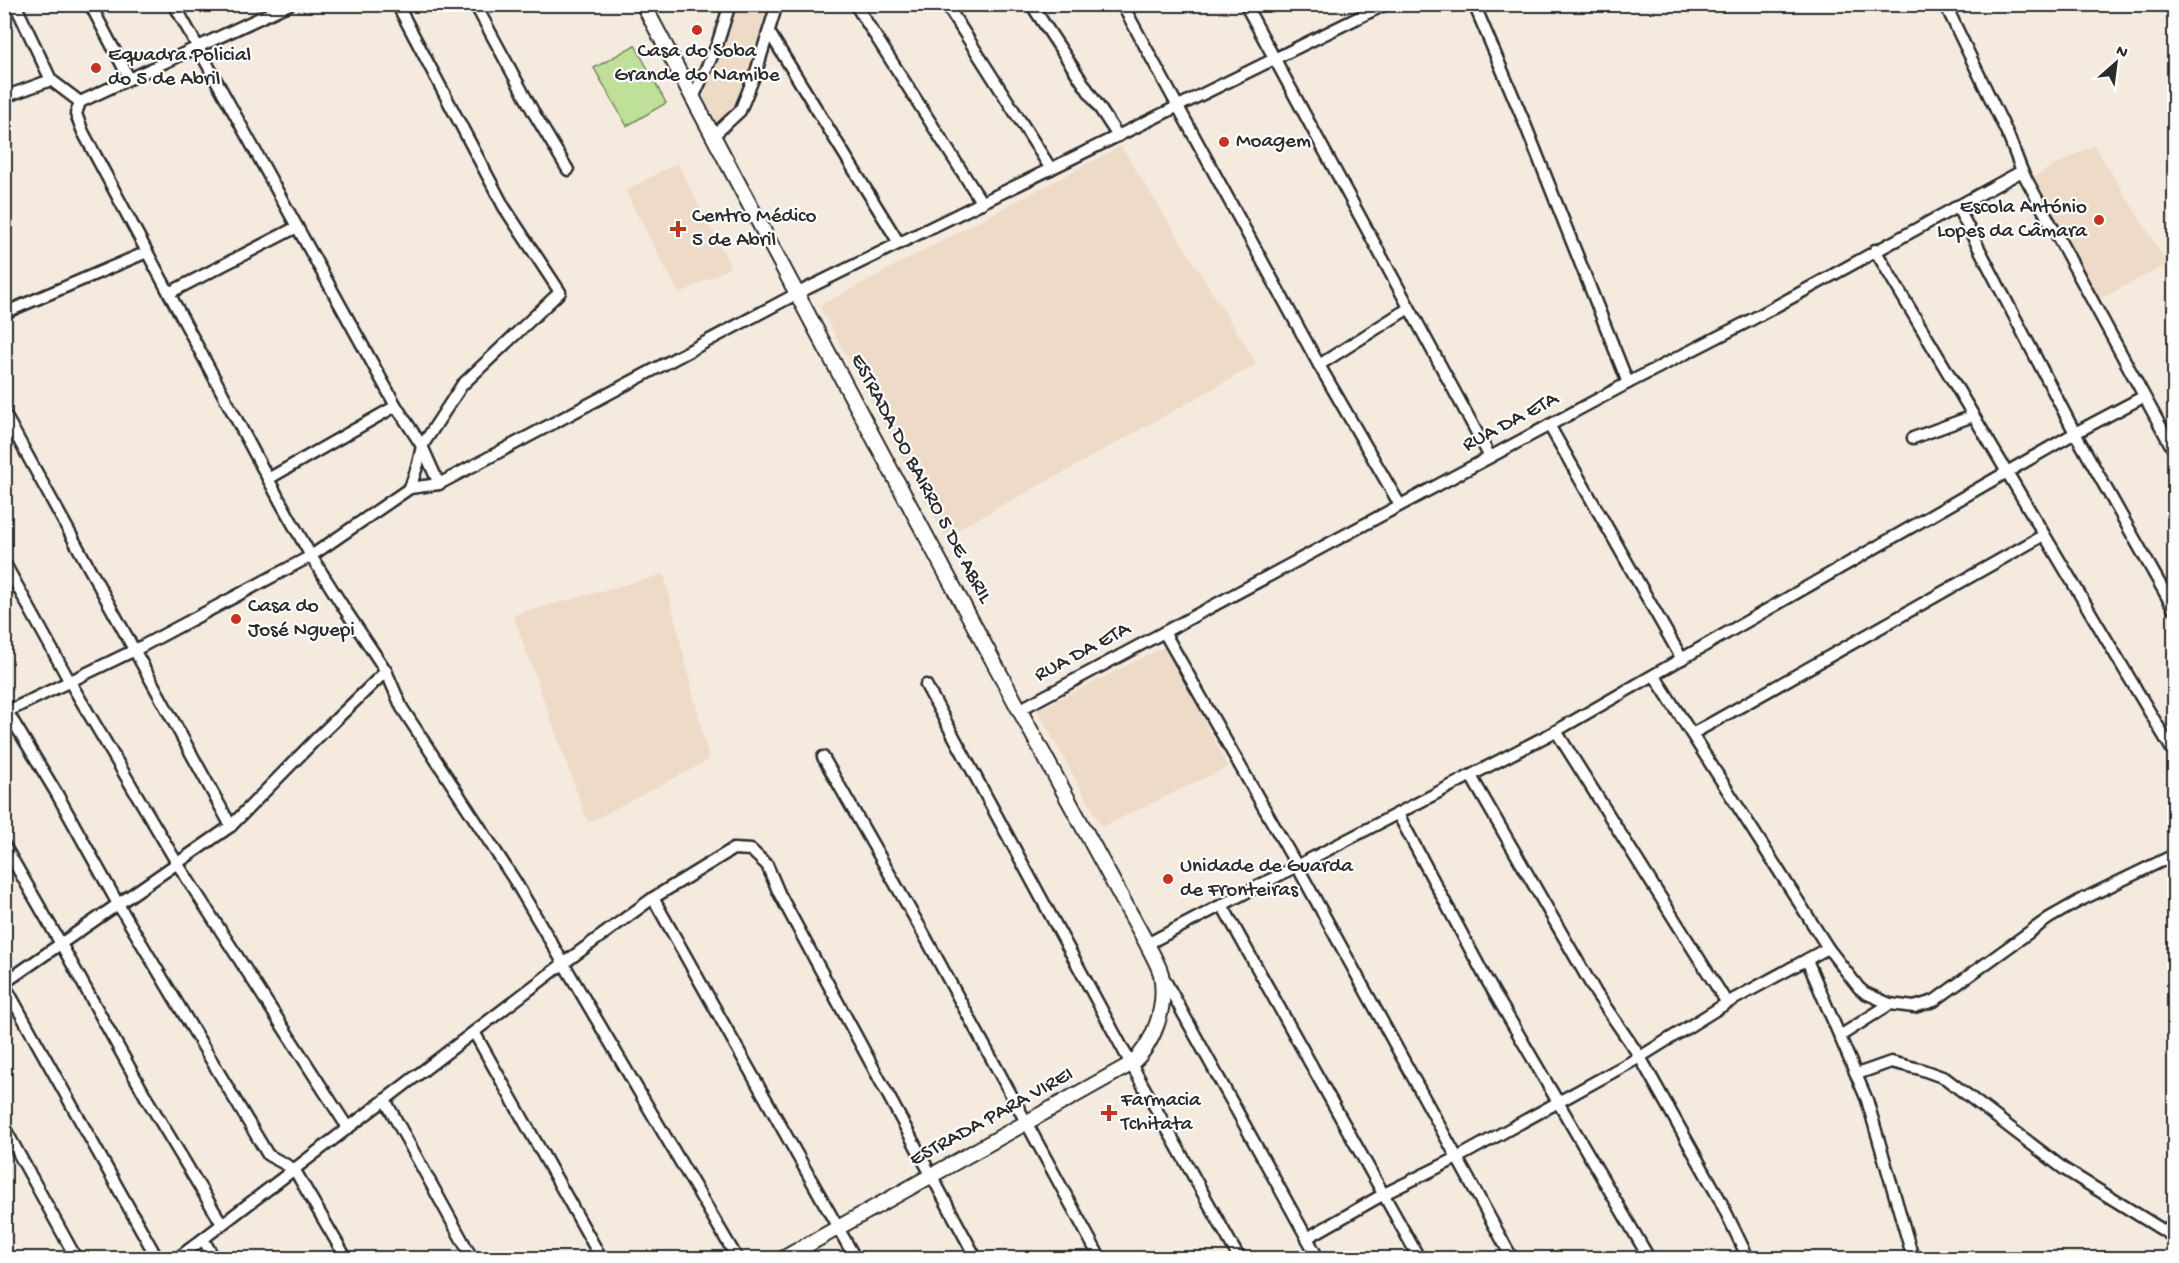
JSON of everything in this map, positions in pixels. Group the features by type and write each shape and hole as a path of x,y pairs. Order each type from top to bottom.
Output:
{"street":[{"path":"15,4 51,80 80,102"},
{"path":"90,4 129,78"},
{"path":"174,4 396,406 422,446 439,484"},
{"path":"291,4 80,102 76,114 83,132 311,556 386,671 402,708 515,880 737,1258"},
{"path":"397,4 504,207 560,292 462,386 422,446 410,488"},
{"path":"475,4 535,115 568,170"},
{"name":"ESTRADA DO BAIRRO 5 DE ABRIL","path":"643,4 1160,972"},
{"path":"693,98 717,45 730,4"},
{"path":"713,136 740,111 777,4"},
{"path":"855,4 982,202"},
{"path":"946,4 1051,169"},
{"path":"1031,4 1118,136"},
{"path":"1122,4 1319,365 1400,506"},
{"path":"1245,4 1490,457"},
{"path":"1474,4 1525,124 1628,383"},
{"path":"1945,4 2008,135 2022,171 2143,397 2175,451"},
{"path":"346,1258 294,1169 268,1155 118,904 57,794 5,711 135,650 311,556 410,488 439,484 798,292 1381,6"},
{"path":"769,32 899,243"},
{"path":"4,97 51,80"},
{"name":"RUA DA ETA","path":"1019,710 1549,425 1749,321 2022,171"},
{"path":"1957,206 2074,433 2175,609"},
{"path":"169,292 297,227"},
{"path":"1875,250 2175,753"},
{"path":"4,313 147,252"},
{"path":"1319,365 1409,308"},
{"path":"1147,944 1556,731 2074,433 2143,397"},
{"path":"268,479 396,406"},
{"path":"4,413 231,826"},
{"path":"1913,438 1972,416"},
{"path":"1549,425 1682,659"},
{"path":"1692,734 2044,535"},
{"path":"4,562 70,682 177,863 348,1128"},
{"path":"1164,632 1298,866 1512,1258"},
{"path":"157,1258 4,983 231,826 318,736 386,671"},
{"path":"1654,675 1828,948 1859,988 1890,1004 1914,1006 1934,1001 2049,918 2175,855"},
{"path":"926,685 1239,1258"},
{"path":"1556,731 1727,1003"},
{"path":"823,758 921,929 1100,1258"},
{"path":"1471,776 1596,993 1640,1057 1719,1198 1748,1258"},
{"path":"1398,814 1485,977 1649,1258"},
{"path":"4,845 62,944 147,1099 222,1224"},
{"path":"178,1258 564,963 653,898 733,849 751,850 767,865 779,893 976,1258"},
{"path":"653,898 855,1258"},
{"path":"1222,905 1419,1258"},
{"path":"1307,1238 1384,1194 1457,1158 1640,1057 1727,1003 1828,948"},
{"path":"1807,960 1867,1100 1913,1258"},
{"path":"1160,972 1318,1258"},
{"name":"ESTRADA PARA VIREI","path":"784,1258 1131,1064 1141,1056 1153,1034 1163,993 1160,972"},
{"path":"1840,1036 1890,1004"},
{"path":"474,1032 601,1258"},
{"path":"1857,1074 1891,1062 1945,1078 2064,1169 2175,1237"},
{"path":"385,1100 472,1258"},
{"path":"4,1127 76,1258"},
{"path":"203,1239 214,1258"},
{"path":"4,1254 7,1258"}],"shaded area":[{"path":"730,5 777,5 740,111 713,136 693,98"},
{"name":"Escola António Lopes da Câmara","path":"2094,145 2168,264 2098,300 2034,176"},
{"path":"1121,146 1257,364 945,536 819,306"},
{"name":"Centro Médico 5 de Abril","path":"677,163 731,267 679,294 625,191"},
{"path":"664,574 709,760 588,823 513,615"},
{"path":"1166,646 1228,767 1102,827 1037,710"}],"green space":[{"path":"635,45 666,103 627,126 594,68"}],"place":[{"name":"Casa do Soba Grande do Namibe","path":"697,30"},
{"name":"Equadra Policial do 5 de Abril","path":"96,68"},
{"name":"Moagem","path":"1224,142"},
{"name":"Escola António Lopes da Câmara","path":"2099,220"},
{"name":"Centro Médico 5 de Abril","path":"678,229"},
{"name":"Casa do José Nguepi","path":"236,619"},
{"name":"Unidade de Guarda de Fronteiras","path":"1168,879"},
{"name":"Farmacia Tchitata","path":"1109,1113"}]}
